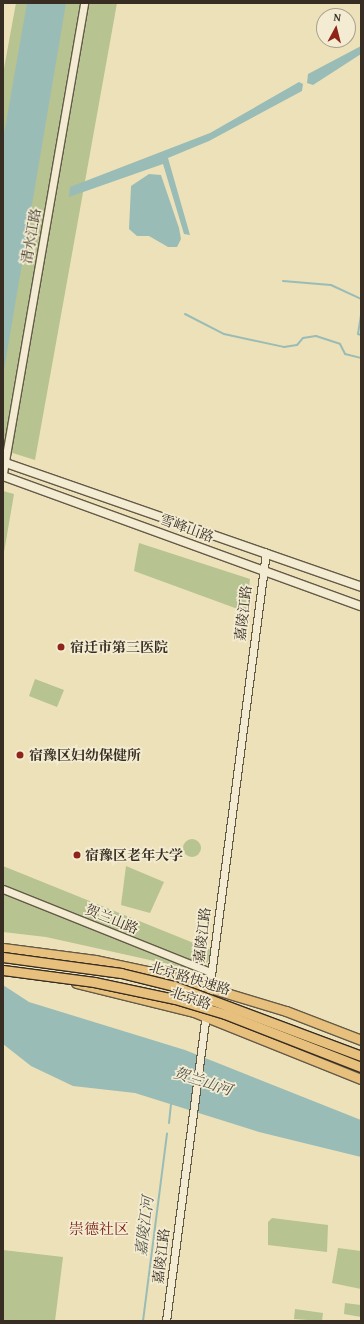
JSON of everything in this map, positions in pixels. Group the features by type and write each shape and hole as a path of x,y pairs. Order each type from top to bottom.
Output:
{"main road":[{"name":"雪峰山路","path":"4,462 266,552 361,587"},
{"name":"雪峰山路","path":"3,476 361,606"},
{"name":"北京路","path":"3,948 138,968 286,1011 361,1040"},
{"name":"北京路快速路","path":"3,957 113,972 174,986 361,1056"},
{"name":"北京路","path":"3,971 90,986 205,1016 361,1079"},
{"name":"北京路快速路","path":"3,971 87,981 175,999 225,1014 361,1067"}],"street":[{"name":"清水江路","path":"3,473 84,3"},
{"name":"嘉陵江路","path":"166,1321 261,569 266,552"},
{"name":"贺兰山路","path":"3,889 211,972"}],"green space":[{"path":"16,3 117,3 35,460 3,450 3,74"},
{"path":"3,491 14,494 3,558"},
{"path":"139,543 250,579 246,612 134,571"},
{"path":"35,679 64,690 57,707 29,696"},
{"path":"188,839 196,839 201,844 199,855 196,857 188,857 183,852 183,844"},
{"path":"3,866 211,950 212,957 201,970 195,970 46,937 3,932"},
{"path":"126,866 164,882 150,913 121,905"},
{"path":"272,1218 328,1225 327,1252 268,1245 268,1222"},
{"path":"338,1248 361,1251 361,1289 332,1283"},
{"path":"3,1250 63,1257 55,1321 3,1321"},
{"path":"345,1303 361,1305 361,1317 344,1314"},
{"path":"295,1309 323,1313 322,1321 294,1319"}],"water":[{"path":"27,3 66,3 3,376 3,140"},
{"path":"361,46 361,54 313,85 307,83 308,74"},
{"path":"299,82 303,84 302,91 209,141 168,158 190,235 184,234 163,164 69,197 70,187 210,133"},
{"path":"149,174 161,175 179,228 181,239 177,247 168,247 149,236 137,236 129,229 131,186"},
{"name":"贺兰山河","path":"3,985 29,1002 185,1050 361,1120 361,1157 259,1132 135,1093 73,1086 31,1066 3,1044"}],"waterway":[{"path":"283,281 331,285 361,299"},
{"path":"185,314 224,334 284,347 297,345 303,338 316,336 340,344 345,354 361,358"},
{"path":"361,315 358,334 361,335"},
{"name":"嘉陵江河","path":"169,1123 171,1103"},
{"name":"嘉陵江河","path":"143,1321 167,1134"}],"place":[{"name":"宿迁市第三医院","path":"61,647"},
{"name":"宿豫区妇幼保健所","path":"20,755"},
{"name":"宿豫区老年大学","path":"77,855"}],"district":[{"name":"崇德社区","path":"99,1229"}]}
